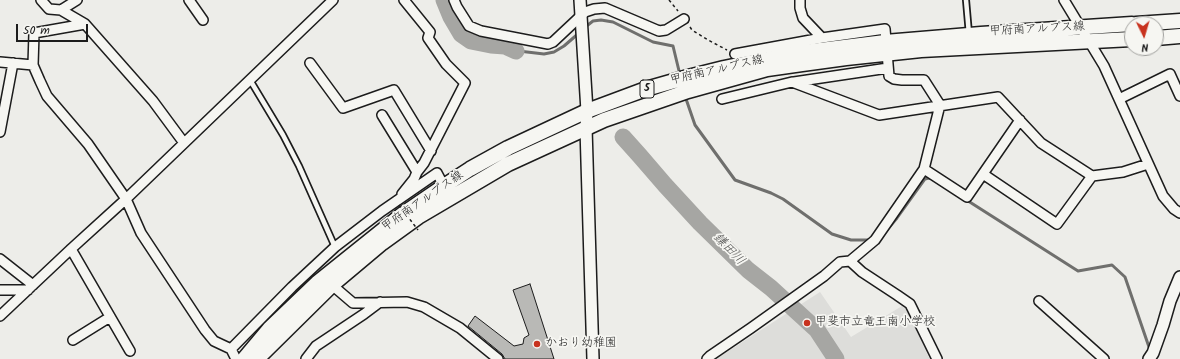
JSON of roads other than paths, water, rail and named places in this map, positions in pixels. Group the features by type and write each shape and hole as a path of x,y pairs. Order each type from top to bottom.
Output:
{"main road":[{"path":"1164,22 1180,21"},
{"name":"甲府南アルプス線","path":"244,359 270,328 317,283 403,214 447,192 604,120 661,100 767,70 846,58 886,48 969,35 1124,25"},
{"path":"1164,37 1180,36"},
{"name":"甲府南アルプス線","path":"257,359 332,286 382,243 418,217 470,170 508,148 587,111 646,89 724,68 796,53 886,48 921,50 1124,40"}],"street":[{"path":"41,0 49,9 61,10 85,24 153,101 184,143"},
{"path":"61,10 78,0"},
{"path":"189,0 203,20"},
{"path":"0,316 126,199 333,0"},
{"path":"398,202 431,151 465,82 446,64 428,38 430,32 404,0"},
{"path":"454,0 469,26 481,31 548,44 553,42 581,19 585,12 594,9 604,8 658,31 666,30 684,19"},
{"path":"580,0 587,111 586,128 593,359"},
{"path":"800,0 800,8 803,18 822,38"},
{"path":"1064,0 1104,66 1163,196 1174,209 1180,213"},
{"path":"85,24 34,33 33,65 47,96 88,144 126,199 142,233 205,330 214,341 231,349 236,359"},
{"path":"707,359 824,276 840,262 850,261 875,240 924,169 940,105 924,80 894,79 889,76 884,29 822,38 735,54"},
{"path":"0,62 33,65"},
{"path":"0,132 4,88 13,63"},
{"path":"310,63 343,108 394,90 431,151"},
{"path":"722,99 792,82 888,68"},
{"path":"1119,99 1170,74 1180,96"},
{"path":"792,82 879,115 998,97 1041,143 1092,176 1123,172 1148,164"},
{"path":"382,115 417,172"},
{"path":"924,169 967,197 1020,120"},
{"path":"231,349 292,287 335,247 437,174 447,192"},
{"path":"983,174 1057,224 1092,176"},
{"path":"71,249 130,351"},
{"path":"0,259 31,288"},
{"path":"850,261 862,272 910,304 937,359"},
{"path":"1149,359 1153,353 1170,301 1180,277"},
{"path":"332,286 353,303 407,302 424,307 460,328 498,359"},
{"path":"0,290 31,288"},
{"path":"1040,301 1104,359"},
{"path":"306,359 316,346 380,302"},
{"path":"73,340 110,317"}],"lane":[{"path":"966,0 969,35"},
{"path":"250,80 283,135 299,166 335,247"}],"waterway":[{"name":"鎌田川","path":"444,0 451,17 461,34 471,41 505,46 516,51"},
{"path":"584,28 593,21 601,20 613,22 653,42 673,46 680,75"},
{"path":"491,45 510,50 544,54 554,52 564,46 579,33"},
{"path":"685,96 695,125 735,180 783,199 832,234 851,240 871,240"},
{"name":"鎌田川","path":"623,137 700,223 748,270 771,288 817,330 836,359"},
{"path":"882,236 925,179 933,179"},
{"path":"965,199 1078,271 1112,265 1125,277 1150,350"}],"place":[{"name":"甲斐市立竜王南小学校","path":"807,323"},
{"name":"かおり幼稚園","path":"537,344"}]}
